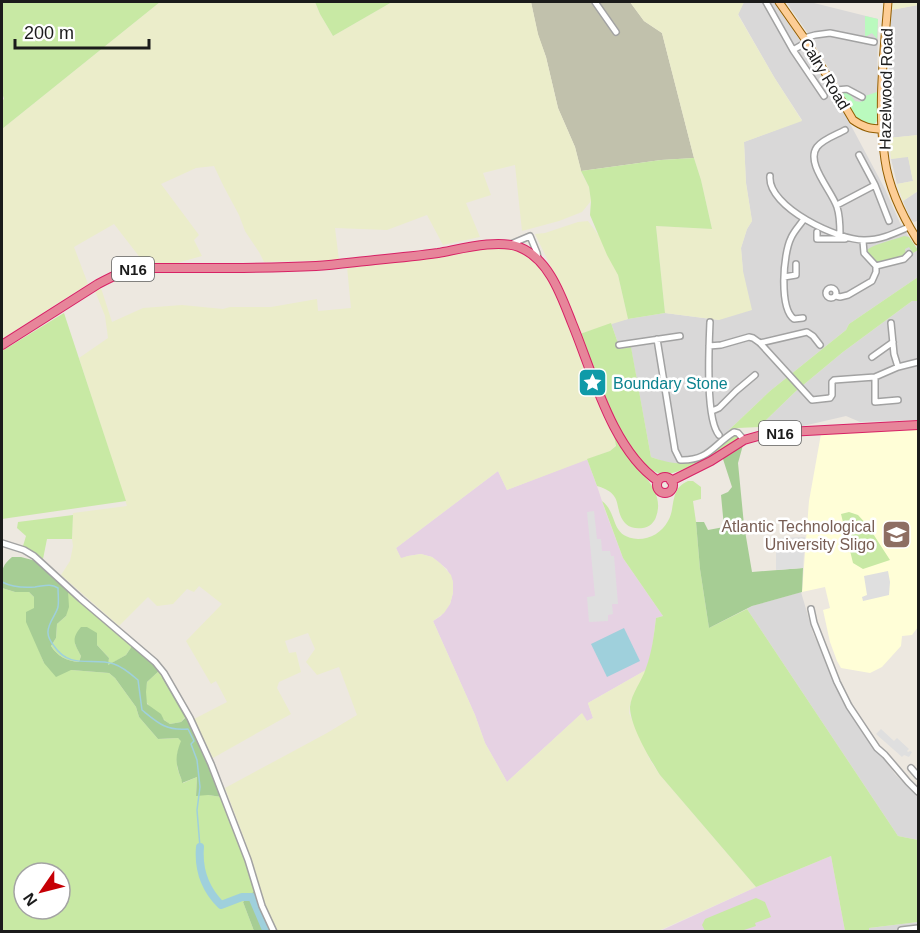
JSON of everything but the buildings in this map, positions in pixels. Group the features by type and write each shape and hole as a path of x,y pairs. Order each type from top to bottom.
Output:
{"highway":[{"name":"N16","path":"2,345 98,284 127,270 317,266 435,253 499,243 511,244"},
{"path":"511,244 538,258 547,270 567,310 592,380 621,438 640,463 658,481"},
{"name":"N16","path":"671,481 711,461 744,440 769,434 918,425"},
{"name":"N16","path":"665,477 671,481 671,490 664,493 658,489 658,481 665,477"}],"main road":[{"name":"Calry Road","path":"779,2 805,40 853,120 863,127 882,129"},
{"name":"Hazelwood Road","path":"888,2 882,129 885,161 902,212 918,241"}],"street":[{"path":"595,2 616,32"},
{"path":"766,2 793,50 824,96"},
{"path":"793,50 815,35 830,33 874,42"},
{"path":"836,90 847,89 862,96"},
{"path":"840,235 837,205 815,164 814,153 818,146 845,130"},
{"path":"859,155 875,185 889,221"},
{"path":"770,176 771,185 788,207 804,219 848,239"},
{"path":"837,205 875,185"},
{"path":"803,318 794,319 788,312 784,277 785,255 790,238 804,219"},
{"path":"817,232 817,239 863,240 884,238 918,224"},
{"path":"511,244 530,237 538,258"},
{"path":"836,296 848,295 872,281 876,266 864,253 863,240"},
{"path":"876,266 904,259 909,254"},
{"path":"784,277 796,276 796,264"},
{"path":"710,322 708,376 712,411 719,435"},
{"path":"891,323 897,367"},
{"path":"760,343 807,332 819,345"},
{"path":"619,345 680,336"},
{"path":"709,346 753,338 812,400 830,398 834,380 875,377 897,367 918,362"},
{"path":"657,339 678,459 699,458 734,432 744,440"},
{"path":"872,357 893,342"},
{"path":"712,411 719,408 755,375"},
{"path":"741,376 747,382"},
{"path":"875,377 875,402 898,400"},
{"path":"2,543 34,556 155,662 164,673 190,718 211,764 248,860 262,906 274,932"},
{"path":"811,609 825,652 849,706 877,748 918,792"},
{"path":"911,768 918,776"},
{"path":"901,932 901,930 918,928"}],"shaded area":[{"path":"160,2 315,2 333,36 392,2 531,2 558,108 575,147 582,174 589,187 591,201 582,212 522,231 515,165 483,173 491,195 466,203 480,237 443,245 427,215 387,230 335,228 339,260 264,262 245,231 214,166 196,168 161,184 199,235 194,240 202,256 177,263 145,264 114,224 74,247 88,284 2,339 2,129"},
{"path":"531,2 630,2 644,21 662,33 694,158 581,171 575,147 558,108"},
{"path":"630,2 744,2 738,15 802,121 744,142 746,183 752,221 741,248 743,271 752,310 719,320 665,313 656,226 712,229 662,33 644,21"},
{"path":"744,2 774,2 790,24 840,105 885,189 900,223 918,251 918,277 849,324 846,330 770,391 730,431 701,453 703,459 682,464 668,463 651,457 631,348 620,349 611,323 665,313 719,320 743,271 741,248 752,221 746,183 744,142 802,120 738,14"},
{"path":"786,2 810,2 878,19 877,108 846,100 807,32"},
{"path":"892,2 918,2 918,5 891,10"},
{"path":"918,5 918,135 889,138 891,10"},
{"path":"918,135 918,191 903,201 897,184 913,181 908,157 891,159 889,138"},
{"path":"908,156 913,181 897,184 891,159"},
{"path":"918,191 918,222 914,222 903,201"},
{"path":"588,221 600,237 618,275 628,319 580,334 565,296 535,234"},
{"path":"508,247 530,256 545,271 564,309 613,429 616,445 610,451 507,490 498,471 396,548 401,558 421,554 432,557 451,575 453,593 450,604 444,613 433,621 485,743 507,782 582,713 587,721 593,718 588,703 646,670 630,704 629,713 650,760 660,775 756,887 658,931 277,931 265,904 225,788 357,715 339,667 317,675 306,662 315,649 308,633 285,641 289,653 296,652 301,672 279,682 277,688 291,714 213,758 194,719 227,702 216,681 211,684 186,641 222,604 199,586 194,592 187,589 173,604 157,606 148,597 119,626 61,575 70,561 73,546 73,513 127,506 79,358 108,338 105,316 95,291 101,288 112,322 143,308 182,305 223,309 271,307 317,299 318,311 351,308 347,267 420,259"},
{"path":"912,301 918,301 918,420 860,422 846,416 803,426 759,427 796,391 843,352"},
{"path":"918,428 918,627 912,635 902,636 901,646 882,667 870,673 841,668 830,642 823,610 830,608 825,587 802,592 809,501 821,434"},
{"path":"587,459 623,558 663,616 656,618 652,650 646,670 588,703 593,718 587,721 581,714 507,782 485,743 433,621 441,616 450,604 453,593 453,582 447,569 432,557 421,554 401,559 396,548 498,471 507,490"},
{"path":"594,511 597,539 601,539 602,551 610,551 611,556 614,556 618,604 612,604 613,614 608,615 608,621 589,622 587,597 595,596 587,512"},
{"path":"805,537 803,568 776,570 776,538"},
{"path":"888,571 889,595 863,601 862,597 867,595 864,576"},
{"path":"801,592 813,633 842,701 895,774 918,797 918,840 898,836 747,609"},
{"path":"881,729 894,741 897,738 909,749 908,752 912,752 909,757 904,755 902,757 876,734"},
{"path":"831,856 845,931 658,932 756,887"},
{"path":"918,922 918,931 869,932 869,928"}],"green space":[{"path":"2,2 160,2 2,129 2,101 4,99 2,92"},
{"path":"315,2 392,2 333,36"},
{"path":"865,16 878,19 877,39 872,33 865,37"},
{"path":"843,92 850,94 855,101 861,102 865,96 877,92 877,121 873,126 861,121 854,114"},
{"path":"694,158 712,229 656,226 665,313 628,319 618,275 590,215 589,187 581,171"},
{"path":"904,236 909,237 918,250 913,253 909,247 905,249 906,255 883,262 874,261 869,255 867,250 870,248"},
{"path":"918,277 918,301 912,301 843,352 796,391 759,427 729,430 770,391 846,330 849,324"},
{"path":"64,313 126,501 2,519 2,351"},
{"path":"611,323 620,349 631,347 651,457 669,462 693,462 709,456 736,435 738,441 700,462 679,471 662,474 649,468 636,454 612,414 580,334"},
{"path":"613,429 626,453 649,482 657,498 656,517 649,526 634,528 626,524 612,493 597,486 587,459 610,451 616,446"},
{"path":"743,445 738,463 744,525 752,572 803,568 802,592 752,606 709,628 696,522 704,522 708,530 724,527 721,495 732,487 722,456"},
{"path":"693,481 701,487 701,499 693,501 709,628 747,609 898,836 918,840 918,922 869,928 869,931 845,931 831,856 756,887 660,775 646,751 633,723 630,707 632,697 648,662 656,618 663,616 623,558 602,501 611,512 618,530 629,537 647,538 659,532 666,525 675,494 682,484"},
{"path":"849,512 858,515 868,526 890,560 863,569 853,563 841,514"},
{"path":"73,515 72,539 47,539 43,559 23,546 26,536 17,528 18,522"},
{"path":"12,557 36,561 59,579 68,591 69,607 66,616 57,624 56,638 51,646 59,655 79,662 81,656 75,644 75,638 81,627 87,627 97,633 97,645 109,658 108,665 126,655 132,646 160,670 147,682 147,704 170,724 181,722 185,718 162,678 163,674 189,720 222,797 196,796 197,777 182,783 177,762 181,741 178,738 158,739 139,717 136,707 109,673 71,670 56,677 44,663 26,622 26,612 34,608 34,597 29,592 15,592 2,588 2,570"},
{"path":"62,583 132,646 126,655 107,666 109,658 97,645 75,644 81,656 79,662 63,657 53,650 51,646 56,638 57,624 66,616 68,591"},
{"path":"2,588 15,592 29,592 34,597 34,638 44,663 71,670 109,673 136,707 139,717 158,739 178,738 182,741 177,761 183,783 197,777 196,795 222,797 255,890 243,902 254,931 2,931"},
{"path":"160,670 163,674 162,678 185,717 181,722 170,724 147,703 145,695 147,682"},
{"path":"255,890 259,907 271,931 254,931 243,902"},
{"path":"756,898 765,902 771,917 755,923 756,926 741,931 705,931 702,925 705,919"}],"water":[{"path":"624,628 640,661 607,677 591,644"}],"waterway":[{"path":"2,582 18,587 50,585 58,588 58,607 48,633 60,653 74,660 106,662 121,667 138,680 142,710 168,727 188,729 194,741 191,744 197,760 200,787 197,810 200,847"},
{"path":"200,847 204,879 215,899 221,905 242,897 252,897 267,932"}],"place":[{"name":"Boundary Stone","path":"592,383"},
{"name":"Atlantic Technological University Sligo","path":"896,535"}]}
